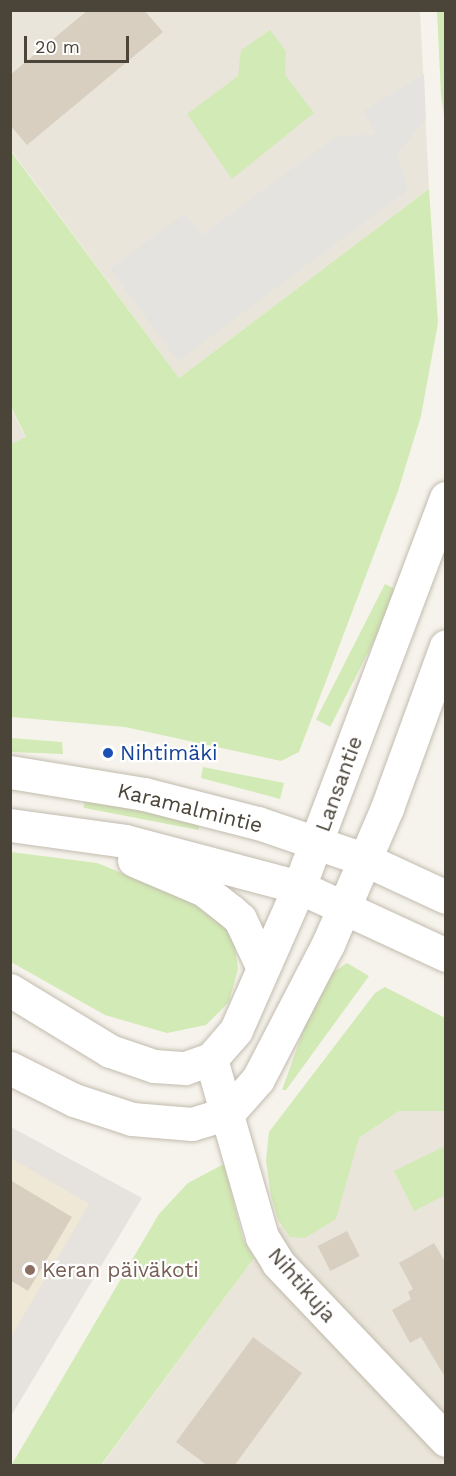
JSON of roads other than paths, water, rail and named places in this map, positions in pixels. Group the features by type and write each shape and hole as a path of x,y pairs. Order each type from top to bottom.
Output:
{"street":[{"name":"Lansantie","path":"211,1059 236,1030 318,842 446,498"},
{"path":"10,1068 74,1100 132,1119 192,1124 228,1113 258,1079 366,860 446,646"},
{"name":"Karamalmintie","path":"10,772 144,794 318,842 366,860 446,897"},
{"path":"10,825 125,841 299,887 446,955"},
{"path":"75,834 204,890 240,919 263,968"},
{"path":"10,990 111,1051 132,1059 154,1066 185,1068 211,1059"},
{"name":"Nihtikuja","path":"211,1059 228,1113 254,1219 278,1263 446,1440"}],"place":[{"name":"Nihtimäki","path":"108,753"},
{"name":"Keran päiväkoti","path":"30,1270"}]}
